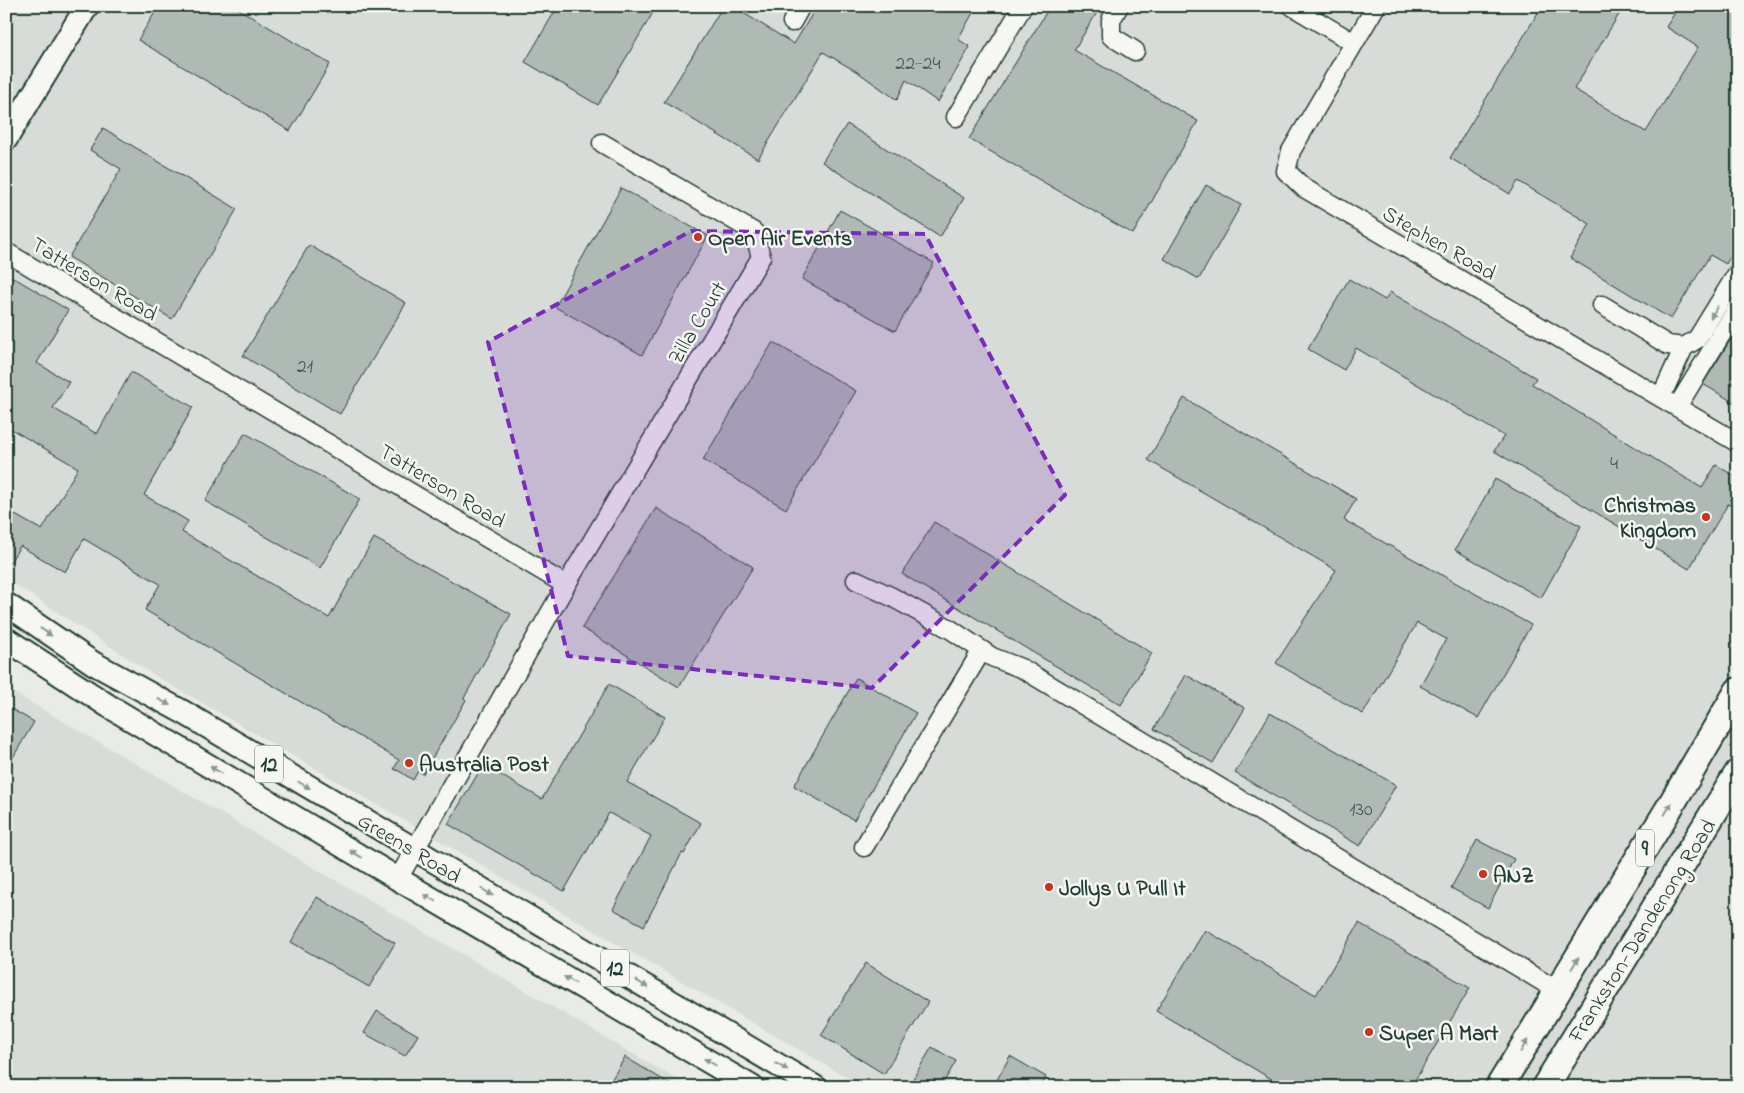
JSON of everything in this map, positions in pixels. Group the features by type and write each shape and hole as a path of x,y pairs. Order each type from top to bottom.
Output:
{"highway":[{"name":"Frankston-Dandenong Road","path":"1499,1087 1668,810 1738,691"},
{"name":"Frankston-Dandenong Road","path":"1545,1087 1738,773"},
{"path":"1553,998 1583,1024"}],"main road":[{"path":"6,138 87,6"},
{"name":"Greens Road","path":"6,604 93,663 182,712 816,1087"},
{"name":"Greens Road","path":"6,640 107,705 752,1087"},
{"path":"107,705 121,679"}],"street":[{"path":"792,22 801,6"},
{"path":"956,117 1023,6"},
{"path":"1119,6 1111,20 1111,36 1135,51"},
{"path":"1292,6 1354,43"},
{"name":"Stephen Road","path":"1376,6 1291,151 1286,171 1304,188 1738,443"},
{"name":"Zilla Court","path":"566,585 761,257 754,232 602,143"},
{"name":"Tatterson Road","path":"6,252 566,585"},
{"path":"1602,305 1668,345 1684,346 1697,340 1738,272"},
{"path":"1677,406 1738,308"},
{"path":"1661,397 1684,346"},
{"path":"856,580 892,596 942,624 992,657 1031,674 1553,998"},
{"path":"398,879 566,585"},
{"path":"864,846 982,650"}],"highlighted area":[{"path":"691,231 925,234 1065,495 872,688 568,656 488,342"}],"shaded area":[{"path":"6,6 1738,6 1738,1087 863,1087 154,675 6,579"},
{"path":"6,688 690,1087 6,1087"}],"building":[{"path":"159,6 234,6 330,64 290,131 138,40"},
{"path":"558,6 646,6 654,11 598,105 525,62"},
{"path":"723,6 732,6 794,44 817,6 977,6 958,39 970,47 938,102 906,80 897,100 859,73 823,52 758,159 664,102"},
{"path":"1050,6 1101,6 1074,50 1198,121 1133,234 969,139"},
{"path":"1542,6 1624,6 1574,89 1646,132 1698,47 1666,27 1679,6 1738,6 1738,244 1726,264 1710,255 1671,319 1570,258 1590,224 1518,181 1510,194 1450,158"},
{"path":"847,124 964,198 940,237 822,162"},
{"path":"103,128 237,209 172,319 69,257 121,169 90,150"},
{"path":"1206,185 1241,205 1199,279 1164,259"},
{"path":"621,188 708,236 642,355 555,307"},
{"path":"840,210 934,263 895,331 802,279"},
{"path":"309,245 406,303 340,414 243,356"},
{"path":"6,273 68,310 37,363 69,382 53,408 97,434 131,372 193,407 144,495 188,521 182,532 329,618 374,538 511,614 464,698 466,700 423,774 418,771 413,780 394,769 399,760 145,610 160,584 84,539 65,572 20,546 6,569 6,510 42,530 78,468 6,426"},
{"path":"1349,279 1385,300 1390,292 1536,378 1532,384 1702,488 1716,465 1738,478 1738,509 1728,504 1689,569 1494,451 1504,436 1356,348 1344,370 1308,349"},
{"path":"1738,328 1738,405 1703,384"},
{"path":"773,342 856,391 786,509 703,460"},
{"path":"1184,398 1356,499 1344,520 1531,625 1478,718 1420,686 1446,639 1417,623 1363,714 1276,663 1336,570 1148,460"},
{"path":"245,433 360,499 320,568 205,501"},
{"path":"1495,479 1581,526 1541,598 1455,550"},
{"path":"656,508 753,567 679,687 582,628"},
{"path":"934,522 1152,653 1121,705 902,574"},
{"path":"1186,675 1245,708 1213,763 1154,729"},
{"path":"856,678 916,713 854,820 794,786"},
{"path":"609,684 665,717 627,782 701,823 684,854 682,853 644,926 613,909 651,836 609,813 564,891 448,824 483,765 542,799"},
{"path":"6,706 34,722 6,769"},
{"path":"1270,713 1396,785 1360,846 1235,773"},
{"name":"ANZ","path":"1477,840 1514,859 1488,908 1451,888"},
{"path":"317,897 395,943 369,987 291,942"},
{"name":"Super A Mart","path":"1359,923 1470,988 1411,1087 1285,1087 1156,1011 1205,930 1316,995"},
{"path":"866,963 928,1002 884,1074 821,1035"},
{"path":"377,1011 418,1035 405,1056 364,1033"},
{"path":"932,1047 956,1061 941,1087 908,1087"},
{"path":"1010,1056 1046,1077 1041,1087 993,1087"},
{"path":"625,1057 675,1087 607,1087"}],"place":[{"name":"Open Air Events","path":"698,237"},
{"name":"Christmas Kingdom","path":"1706,517"},
{"name":"Australia Post","path":"409,763"},
{"name":"ANZ","path":"1483,874"},
{"name":"Jollys U Pull It","path":"1049,887"},
{"name":"Super A Mart","path":"1369,1032"}]}
